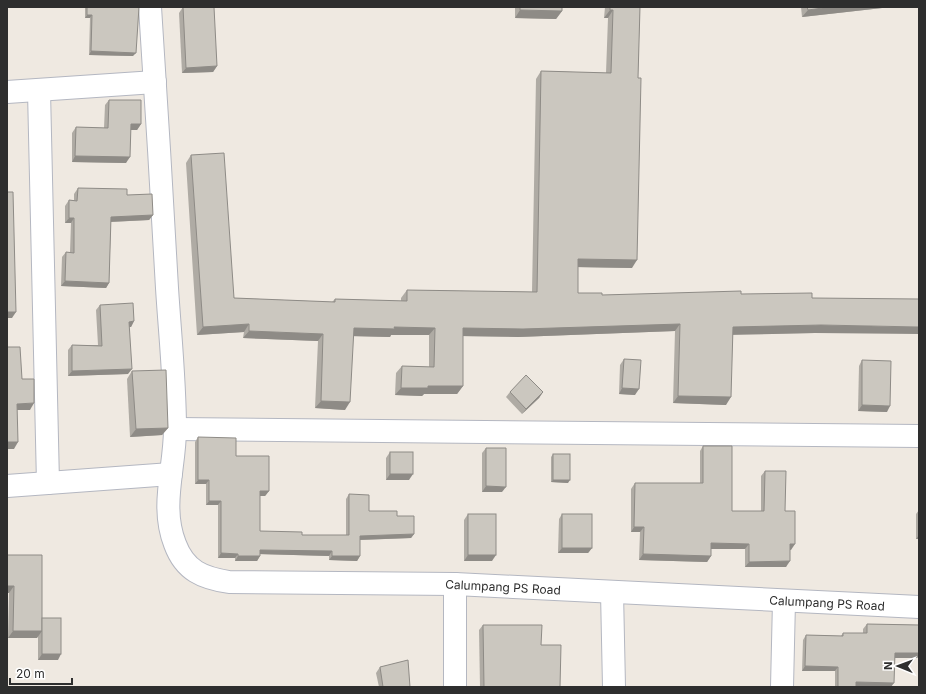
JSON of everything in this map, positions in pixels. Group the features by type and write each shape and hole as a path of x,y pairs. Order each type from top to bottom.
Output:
{"street":[{"name":"Calumpang PS Road","path":"150,7 175,429 168,506 170,529 179,552 187,564 199,575 229,582 455,584 919,607"},
{"path":"7,92 155,82"},
{"path":"39,91 48,483"},
{"path":"175,429 919,436"},
{"path":"7,486 171,474"},
{"path":"455,584 455,687"},
{"path":"612,592 614,687"},
{"path":"782,687 784,601"}],"building":[{"path":"87,7 139,7 136,53 91,51 92,15 87,15"},
{"path":"183,7 214,7 217,66 186,68"},
{"path":"520,7 562,7 562,11 520,10"},
{"path":"610,7 640,7 638,78 641,78 637,260 578,259 578,293 602,293 602,295 741,291 741,294 812,293 812,298 919,299 919,327 821,325 733,327 731,397 678,396 680,324 523,329 463,328 463,386 428,386 428,388 401,388 402,366 434,367 435,328 354,328 350,402 321,401 323,334 249,331 249,324 203,327 191,155 224,153 234,298 335,302 335,299 407,301 407,290 537,292 541,71 611,73 613,10 610,10"},
{"path":"807,7 830,7 808,10"},
{"path":"109,100 141,100 141,124 131,124 130,157 75,156 76,127 108,128"},
{"path":"78,188 127,189 127,195 152,194 153,215 111,217 109,283 65,281 66,252 74,253 74,218 69,218 69,200 77,201"},
{"path":"7,192 13,192 16,312 7,312"},
{"path":"133,303 134,321 129,322 132,369 72,371 72,345 102,346 100,305"},
{"path":"7,347 20,347 22,379 34,379 34,403 17,404 18,442 7,442"},
{"path":"624,359 641,360 639,389 622,388"},
{"path":"862,360 891,361 890,406 862,405"},
{"path":"166,370 168,428 136,429 132,371"},
{"path":"526,375 543,392 526,409 510,392"},
{"path":"198,437 236,438 236,456 269,456 269,491 260,491 260,531 302,532 302,535 349,535 349,494 369,495 369,511 397,511 397,516 414,516 414,534 360,536 360,556 332,556 332,551 260,550 260,556 238,556 238,554 221,553 221,501 209,501 209,480 198,480"},
{"path":"703,446 732,446 732,511 764,511 765,471 786,471 785,511 795,511 795,544 790,544 790,561 749,562 749,544 711,543 711,556 643,554 644,527 634,527 635,483 703,483"},
{"path":"486,448 506,448 506,487 486,486"},
{"path":"390,452 413,452 413,474 390,474"},
{"path":"553,454 570,454 570,480 553,480"},
{"path":"468,514 496,514 496,555 468,555"},
{"path":"562,514 592,514 592,548 562,548"},
{"path":"7,555 42,555 42,631 13,631 14,586 7,586"},
{"path":"42,618 61,618 61,654 42,654"},
{"path":"867,624 919,625 919,653 895,653 894,683 856,682 856,687 838,687 838,667 805,666 806,635 843,636 843,633 867,633"},
{"path":"483,625 542,625 541,645 561,645 560,687 484,687"},
{"path":"408,660 410,687 383,687 380,667"}]}
